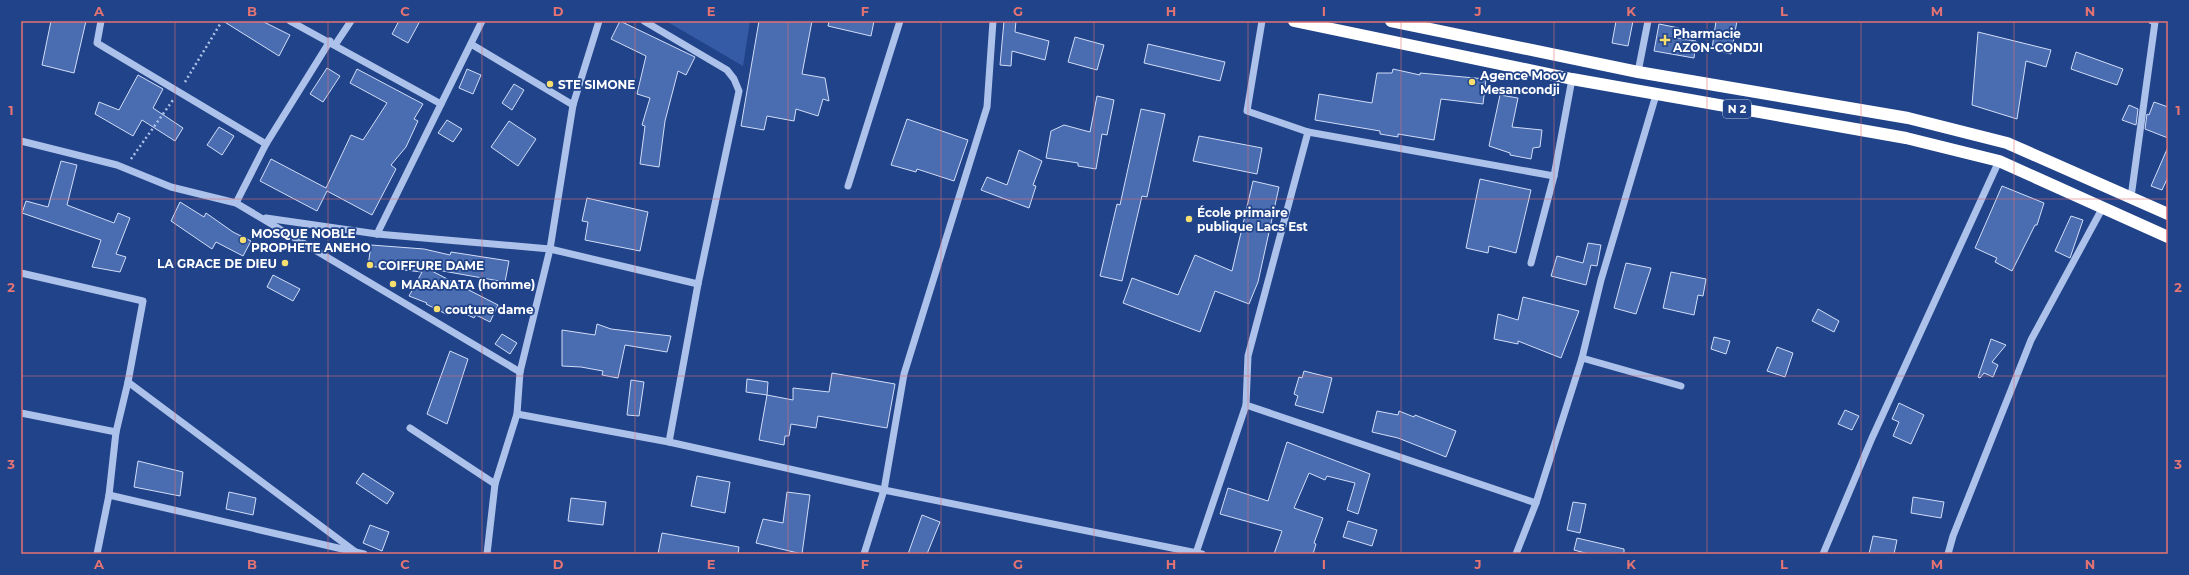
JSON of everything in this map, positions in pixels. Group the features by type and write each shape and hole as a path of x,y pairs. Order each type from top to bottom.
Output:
{"highway":[{"name":"N 2","path":"1294,21 1572,79 1906,138 1999,161 2168,237"},
{"name":"N 2","path":"1391,21 1638,72 1916,120 2007,143 2168,214"}],"street":[{"path":"101,21 97,43 266,144"},
{"path":"290,21 333,43 441,104"},
{"path":"236,203 266,144 333,43 351,21"},
{"path":"377,234 482,21"},
{"path":"486,554 495,484 517,414 520,372 550,249 573,105 599,21"},
{"path":"644,21 727,70 734,79 739,91 698,284 668,442"},
{"path":"848,186 900,21"},
{"path":"864,554 884,490 904,374 986,107 993,21"},
{"path":"1262,21 1247,110 1308,132 1554,176"},
{"path":"1638,72 1648,21"},
{"path":"2131,197 2155,22 2152,21"},
{"path":"471,44 573,105"},
{"path":"1531,263 1554,176 1572,79"},
{"path":"1516,554 1536,503 1582,358 1601,280 1656,95"},
{"path":"517,414 668,442 884,490 1199,553 1246,405 1248,356 1308,132"},
{"path":"21,142 117,165 171,187 236,203 262,217 520,372"},
{"path":"1823,554 1872,438 1999,161"},
{"path":"1948,554 1953,536 2031,340 2103,207"},
{"path":"262,217 377,234 550,249 698,284"},
{"path":"21,273 142,301 128,382 116,432 110,494 97,554"},
{"path":"1582,358 1681,386"},
{"path":"128,382 361,553"},
{"path":"1246,405 1536,503"},
{"path":"21,413 116,432"},
{"path":"410,428 495,484"},
{"path":"110,494 361,553"}],"shaded area":[{"path":"666,21 750,21 743,66"}],"building":[{"path":"51,21 86,21 74,73 42,65"},
{"path":"223,21 262,21 290,35 279,56"},
{"path":"399,21 420,21 408,43 392,34"},
{"path":"620,21 695,57 686,75 678,71 665,121 659,167 640,164 645,126 642,125 650,98 637,94 646,56 611,39"},
{"path":"759,21 812,21 802,74 825,78 829,101 823,99 818,116 796,109 794,121 767,116 764,130 741,126"},
{"path":"829,21 874,21 871,36 828,26"},
{"path":"1004,21 1016,21 1015,32 1049,41 1045,60 1012,51 1011,66 1000,65"},
{"path":"1616,21 1633,21 1628,46 1612,43"},
{"path":"1716,21 1737,21 1731,54 1712,49"},
{"path":"1659,24 1679,28 1677,38 1696,41 1694,58 1654,51"},
{"path":"1978,32 2051,50 2046,67 2026,61 2017,119 1972,105"},
{"path":"1075,37 1104,45 1097,70 1068,62"},
{"path":"1148,44 1225,62 1220,81 1144,63"},
{"path":"2076,52 2123,69 2117,85 2071,69"},
{"path":"327,68 340,76 323,102 310,94"},
{"path":"357,69 423,104 414,119 418,121 406,147 391,165 396,169 372,215 327,191 317,211 260,181 271,159 326,188 351,135 363,140 387,103 350,83"},
{"path":"467,69 481,75 473,94 459,88"},
{"path":"1393,69 1420,75 1420,73 1486,79 1483,104 1441,99 1434,140 1398,134 1398,137 1380,134 1380,131 1315,120 1319,94 1372,103 1377,73 1392,73"},
{"path":"138,75 163,89 153,108 183,128 175,141 142,120 133,136 95,114 99,102 119,110"},
{"path":"514,84 524,90 512,110 502,103"},
{"path":"1500,95 1518,98 1512,127 1542,130 1540,147 1533,148 1531,159 1510,155 1510,153 1489,146"},
{"path":"1097,96 1114,100 1107,135 1102,134 1096,169 1078,166 1078,163 1046,158 1051,131 1064,125 1090,132"},
{"path":"2154,102 2168,107 2168,138 2145,129 2147,114 2149,115"},
{"path":"2129,105 2138,109 2136,125 2122,120"},
{"path":"1141,109 1165,114 1147,197 1142,196 1122,281 1100,276 1117,204 1120,205"},
{"path":"907,119 968,140 954,181 917,169 916,172 891,165"},
{"path":"447,120 462,129 453,142 438,133"},
{"path":"509,121 536,139 518,166 491,147"},
{"path":"219,127 234,136 222,155 207,145"},
{"path":"1199,136 1262,148 1257,174 1193,161"},
{"path":"2168,147 2168,177 2162,190 2151,186"},
{"path":"1019,150 1042,161 1033,185 1036,186 1029,208 981,190 987,177 1007,185"},
{"path":"61,161 77,165 67,205 114,223 118,213 130,218 116,254 126,257 120,272 92,267 101,240 22,213 26,201 48,207"},
{"path":"1480,179 1531,190 1516,253 1489,246 1488,253 1466,248"},
{"path":"1253,181 1279,187 1258,282 1249,304 1215,291 1200,332 1123,303 1132,278 1178,295 1195,255 1232,271"},
{"path":"2002,186 2044,203 2037,225 2035,225 2012,271 1995,262 1997,258 1975,248"},
{"path":"587,198 648,212 640,251 585,240 588,222 582,221"},
{"path":"180,202 204,217 206,213 233,232 251,241 243,256 216,242 212,249 171,221"},
{"path":"2071,216 2083,220 2070,258 2055,251"},
{"path":"1588,243 1601,245 1597,266 1591,265 1586,285 1551,276 1557,256 1583,263"},
{"path":"371,245 424,249 450,255 451,252 509,261 505,282 426,268 498,305 490,322 476,315 474,318 452,307 448,315 426,304 427,303 409,296 422,272 368,266"},
{"path":"1626,263 1651,268 1636,314 1614,308"},
{"path":"1671,272 1706,279 1703,296 1698,295 1694,315 1663,308"},
{"path":"273,275 300,289 293,301 267,287"},
{"path":"1523,297 1579,311 1561,358 1518,341 1518,344 1494,339 1498,314 1518,320"},
{"path":"1818,309 1839,321 1834,332 1812,321"},
{"path":"597,324 611,329 671,336 667,352 625,345 618,378 602,375 603,371 581,367 562,366 562,330 595,335"},
{"path":"502,334 517,343 510,354 495,344"},
{"path":"1714,337 1730,341 1726,354 1711,349"},
{"path":"1991,339 2006,345 1992,362 1998,365 1993,377 1984,373 1980,378 1978,377"},
{"path":"1777,347 1793,353 1785,377 1767,371"},
{"path":"450,351 468,359 447,424 427,414"},
{"path":"1304,371 1332,378 1323,413 1295,405 1298,396 1294,394 1299,377 1302,378"},
{"path":"832,373 895,384 887,428 818,416 816,428 791,424 789,436 785,436 784,445 759,440 767,395 793,400 793,388 829,392"},
{"path":"747,379 768,382 767,395 746,392"},
{"path":"631,380 644,382 639,416 627,415"},
{"path":"1899,403 1924,415 1911,444 1893,436 1899,422 1892,419"},
{"path":"1845,410 1859,416 1852,430 1838,424"},
{"path":"1377,411 1398,415 1399,411 1414,417 1415,415 1456,431 1446,457 1398,438 1372,432"},
{"path":"1287,442 1370,474 1358,514 1347,510 1355,483 1327,476 1325,480 1309,473 1294,508 1323,518 1314,543 1316,544 1313,554 1274,554 1282,531 1220,514 1228,488 1268,501"},
{"path":"138,461 183,472 180,496 134,487"},
{"path":"363,473 394,493 387,504 356,483"},
{"path":"697,476 730,482 725,513 691,506"},
{"path":"229,492 256,498 253,515 226,509"},
{"path":"787,492 810,495 802,554 756,543 763,519 783,523"},
{"path":"1913,497 1944,502 1941,518 1911,513"},
{"path":"571,498 606,502 603,525 568,521"},
{"path":"1573,502 1586,504 1580,533 1567,530"},
{"path":"922,515 940,522 927,554 908,554"},
{"path":"1348,521 1377,530 1372,546 1343,537"},
{"path":"370,525 389,532 382,551 363,543"},
{"path":"662,533 739,547 738,554 658,554"},
{"path":"1873,536 1897,540 1894,554 1869,554"},
{"path":"1577,538 1624,549 1624,554 1589,554 1574,550"}],"place":[{"name":"Pharmacie AZON-CONDJI","path":"1665,40"},
{"name":"Agence Moov Mesancondji","path":"1472,82"},
{"name":"STE SIMONE","path":"550,84"},
{"name":"École primaire publique Lacs Est","path":"1189,219"},
{"name":"MOSQUE NOBLE PROPHETE ANEHO","path":"243,240"},
{"name":"LA GRACE DE DIEU","path":"285,263"},
{"name":"COIFFURE DAME","path":"370,265"},
{"name":"MARANATA (homme)","path":"393,284"},
{"name":"couture dame","path":"437,309"}]}
